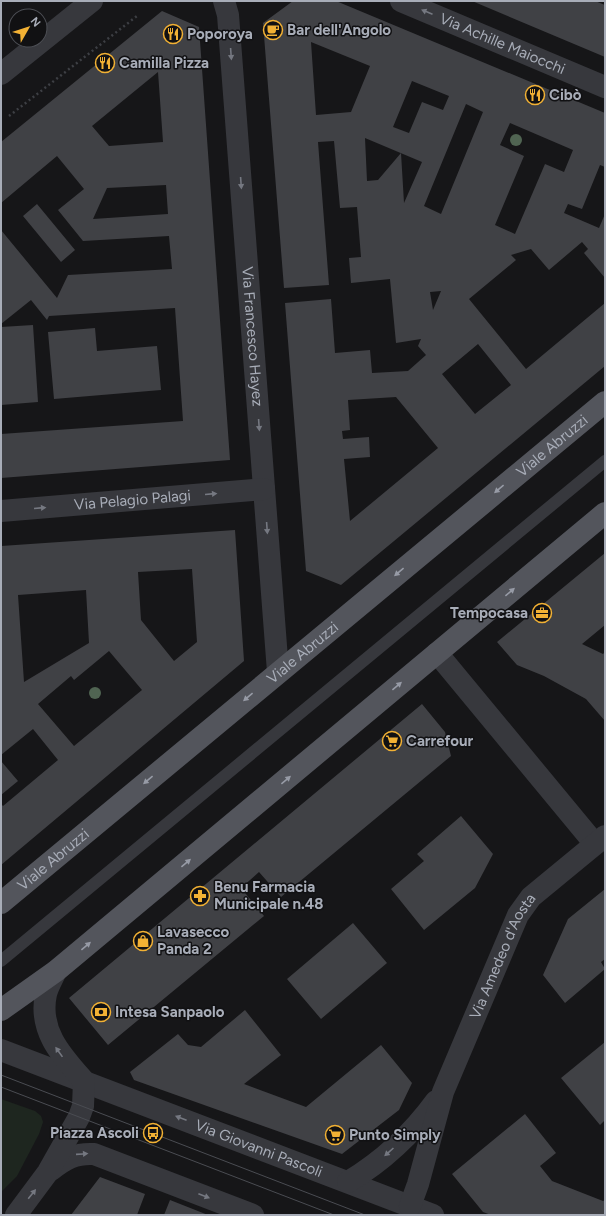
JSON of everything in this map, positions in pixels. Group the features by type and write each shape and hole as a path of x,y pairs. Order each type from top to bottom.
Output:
{"main road":[{"name":"Viale Abruzzi","path":"1,902 605,402"},
{"path":"1,1010 56,971 605,513"}],"street":[{"path":"1,74 92,1"},
{"name":"Via Achille Maiocchi","path":"401,1 605,86"},
{"name":"Via Francesco Hayez","path":"225,4 278,672"},
{"name":"Via Pelagio Palagi","path":"1,511 264,489"},
{"name":"Via Amedeo d'Aosta","path":"410,1206 418,1184 443,1092 518,915 531,897 600,840 437,653"},
{"path":"16,1215 48,1172 79,1117 83,1106 84,1081 66,1061 47,1031 44,1013 46,993 56,971"},
{"name":"Via Giovanni Pascoli","path":"1,1050 433,1215"},
{"name":"Via Amedeo d'Aosta","path":"348,1182 374,1166 398,1144 423,1120 443,1092"},
{"path":"48,1172 69,1156 83,1153 94,1154 253,1215"}],"lane":[{"path":"1,961 605,461"}],"path":[{"path":"9,116 136,16"}],"shaded area":[{"path":"1,1099 35,1111 41,1116 43,1122 39,1134 17,1176 1,1192"}],"building":[{"path":"293,1 336,1 605,113 605,167 600,165 582,209 568,204 564,213 599,228 605,214 605,278 584,253 588,249 582,242 549,270 531,249 511,255 516,260 469,299 526,369 605,303 605,366 341,585 306,571 285,303 331,299 335,353 370,350 372,373 408,371 426,355 418,346 421,339 396,343 390,279 351,283 349,258 361,257 357,207 340,208 334,141 318,142 329,285 284,288 263,23","holes":["311,42 370,66 351,112 316,115","412,81 449,96 443,110 422,102 409,133 393,127","466,104 483,112 441,214 424,206","510,123 573,150 564,172 545,164 515,234 495,225 524,156 500,145","365,138 401,153 378,180 367,181","401,153 422,162 404,203","441,291 433,310 430,292","478,344 511,385 475,414 442,374","396,397 438,448 350,521 344,459 370,457 369,437 343,439 342,431 350,430 348,400"]},
{"path":"472,1 595,1 605,5 605,57"},
{"path":"162,11 199,27 230,460 1,478 1,434 183,421 175,308 49,316 47,320 31,300 1,324 1,230 57,298 68,275 172,269 169,236 83,241 58,210 84,189 57,156 1,203 1,142","holes":["158,72 163,142 109,146 92,126","166,185 168,214 93,219 107,188"]},
{"path":"37,204 75,250 61,262 23,216"},
{"path":"33,325 38,402 1,405 1,327"},
{"path":"95,328 97,351 157,346 161,390 54,399 48,332"},
{"path":"235,530 244,661 1,865 1,804 3,806 58,760 33,729 1,755 1,546","holes":["192,569 197,642 174,661 141,620 138,572","86,590 89,643 24,682 18,595","109,651 142,690 74,746 38,704 71,676 74,680"]},
{"path":"605,553 605,625 582,644 603,654 605,652 605,721 586,699 544,676 517,665 497,642"},
{"path":"422,704 445,732 451,756 281,897 259,872 241,888 264,916 108,1045 69,998"},
{"path":"1,761 18,781 1,795"},
{"path":"461,816 493,854 475,888 424,930 391,889 424,861 417,854"},
{"path":"605,889 605,959 601,962 605,969 565,1003 543,975 568,919"},
{"path":"353,923 387,963 321,1019 287,979"},
{"path":"245,1010 281,1055 244,1084 306,1107 381,1045 412,1083 399,1110 342,1154 134,1080 130,1072 178,1034 188,1045 201,1047"},
{"path":"605,1042 605,1120 600,1125 561,1078"},
{"path":"525,1114 556,1153 540,1166 552,1181 603,1201 605,1200 605,1215 491,1215 483,1212 452,1174"},
{"path":"100,1177 145,1194 137,1215 71,1215"},
{"path":"170,1200 208,1215 164,1215"}],"tram line":[{"path":"1,1075 365,1215"},
{"path":"1,1087 334,1215"}],"place":[{"name":"Bar dell'Angolo","path":"273,30"},
{"name":"Poporoya","path":"173,34"},
{"name":"Camilla Pizza","path":"105,63"},
{"name":"Cibò","path":"535,95"},
{"name":"Tempocasa","path":"542,613"},
{"name":"Carrefour","path":"392,741"},
{"name":"Benu Farmacia Municipale n.48","path":"200,896"},
{"name":"Lavasecco Panda 2","path":"143,941"},
{"name":"Intesa Sanpaolo","path":"101,1012"},
{"name":"Piazza Ascoli","path":"153,1133"},
{"name":"Punto Simply","path":"335,1135"}]}
